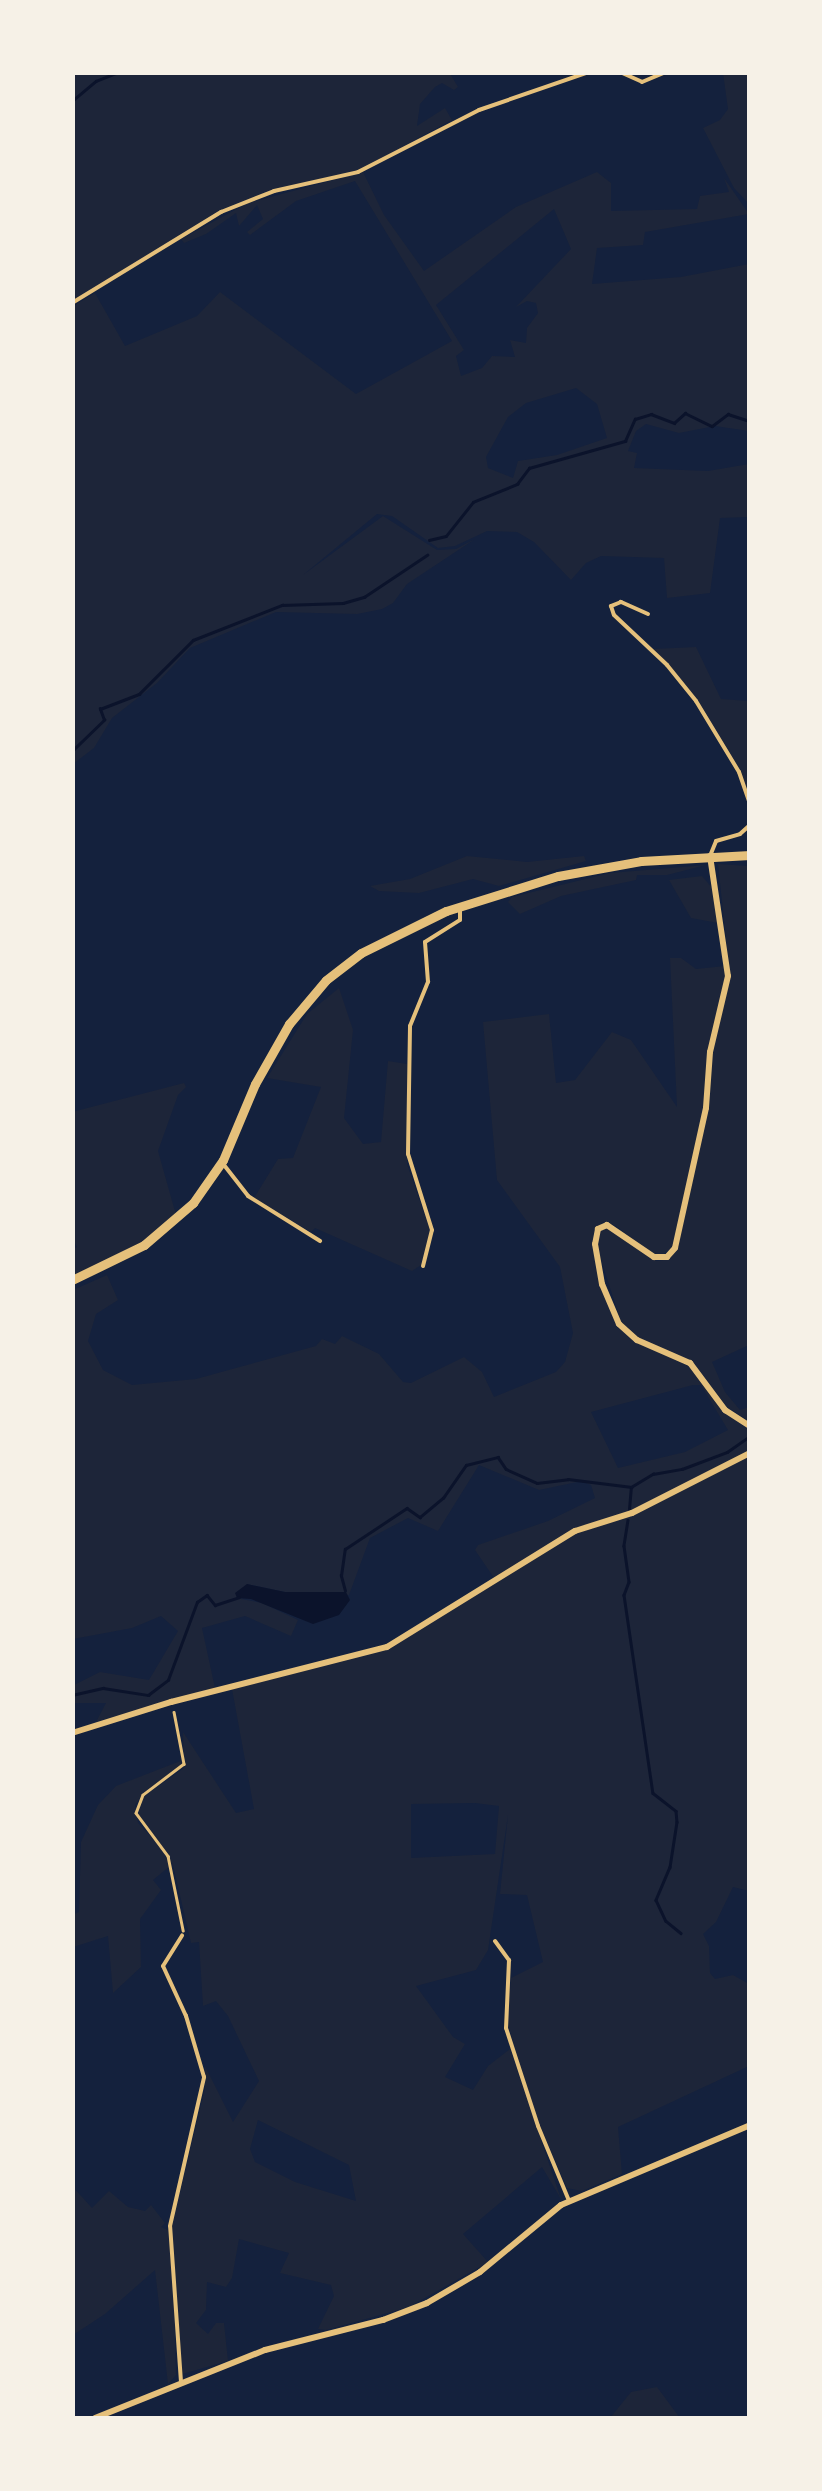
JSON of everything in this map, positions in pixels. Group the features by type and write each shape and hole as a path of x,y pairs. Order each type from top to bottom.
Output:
{"main road":[{"path":"72,1280 132,1252 167,1228 194,1202 221,1162 271,1052 318,989 374,945 460,906 582,871 710,856 750,856"}],"street":[{"path":"710,856 728,976 710,1052 706,1108 674,1248 668,1257 654,1258 607,1224 598,1229 594,1244 602,1284 619,1324 637,1340 694,1366 726,1410 747,1425"},
{"path":"72,1733 171,1702 387,1647 575,1531 632,1513 750,1453"},
{"path":"95,2418 265,2350 383,2320 427,2303 480,2272 568,2201 750,2125"}],"lane":[{"path":"72,303 221,212 274,191 358,172 480,110 589,72"},
{"path":"620,72 642,82 666,72"},
{"path":"648,614 620,602 611,606 614,616 667,665 696,702 739,772 750,804"},
{"path":"710,856 720,838 740,834 750,825"},
{"path":"423,1266 432,1230 408,1154 410,1026 428,982 425,942 460,920 460,906"},
{"path":"221,1162 248,1196 320,1241"},
{"path":"181,2382 170,2226 204,2077 186,2016 164,1970 164,1958 182,1936"},
{"path":"495,1941 509,1960 506,2028 544,2144 568,2201"}],"path":[{"path":"171,1702 184,1744 184,1764 143,1795 136,1813 172,1865 183,1915 182,1936"}],"shaded area":[{"path":"449,72 458,87 454,90 442,83 435,87 420,104 417,126 445,108 452,120 357,171 273,189 220,210 73,301 73,73"},
{"path":"723,73 749,73 749,204 734,188 703,128 720,120 728,109"},
{"path":"363,172 384,215 424,271 516,207 597,172 611,183 611,211 697,209 700,196 729,192 724,178 749,214 645,232 643,245 597,248 592,284 681,277 749,264 749,431 715,426 679,433 646,424 636,431 628,451 637,453 634,468 708,471 749,464 749,517 720,518 710,593 667,598 664,558 601,556 586,563 571,580 534,542 517,532 487,531 455,546 438,548 392,516 377,514 303,575 383,516 437,550 456,549 475,539 407,584 393,603 382,609 357,614 276,612 190,648 157,683 112,718 94,748 73,764 73,306 95,293 125,346 197,316 220,292 356,394 452,341 355,181 296,201 250,235 247,232 263,219 257,205 239,226 236,213 206,234 184,243 181,239 248,203","holes":["554,209 571,249 516,307 527,301 536,303 538,313 527,328 526,343 510,340 515,357 492,356 482,368 461,376 456,356 464,350 436,305","576,388 597,404 607,438 557,455 518,461 513,478 488,468 486,457 508,417 526,403"]},
{"path":"696,647 721,699 749,701 749,794 741,771 698,700 653,649"},
{"path":"467,856 527,862 584,856 586,861 499,886 473,879 419,893 379,891 370,886 410,879"},
{"path":"718,864 749,866 749,1345 712,1362 725,1392 740,1410 749,1407 749,1421 727,1407 692,1361 638,1338 621,1322 598,1250 598,1233 605,1227 657,1261 669,1259 677,1249 709,1109 713,1053 730,977"},
{"path":"706,865 667,875 637,875 636,880 561,896 520,914 508,902 512,897 610,873"},
{"path":"702,876 713,889 718,923 691,918 669,880"},
{"path":"670,958 681,958 696,969 725,966 704,1108 672,1248 661,1256 652,1254 616,1226 603,1222 593,1234 595,1266 617,1325 636,1342 693,1368 712,1397 749,1430 749,1451 631,1511 574,1529 494,1578 475,1550 478,1545 548,1521 595,1498 591,1485 582,1481 539,1490 479,1465 438,1531 408,1518 370,1538 349,1595 285,1592 247,1584 241,1599 262,1603 298,1620 291,1636 245,1616 202,1628 215,1688 96,1722 106,1703 73,1703 72,1686 100,1672 149,1680 178,1631 161,1616 132,1628 73,1639 73,1290 107,1275 118,1300 96,1314 88,1341 103,1370 132,1385 196,1379 316,1346 322,1339 335,1344 342,1336 379,1354 403,1382 411,1383 464,1357 482,1372 494,1397 556,1372 565,1362 573,1333 560,1267 497,1180 483,1022 549,1014 556,1083 575,1080 612,1032 631,1040 677,1107","holes":["701,1385 728,1430 685,1452 618,1468 591,1412"]},
{"path":"339,988 353,1030 344,1118 363,1144 381,1142 388,1061 407,1064 407,1164 430,1230 421,1265 412,1271 315,1228 311,1232 254,1198 278,1159 293,1158 321,1087 267,1078 307,1014"},
{"path":"184,1083 186,1087 178,1095 158,1151 176,1215 142,1242 73,1276 73,1249 77,1247 72,1237 72,1112"},
{"path":"749,1456 749,1891 733,1887 716,1922 703,1934 709,1946 710,1973 715,1979 733,1975 749,1984 749,2066 618,2127 622,2174 582,2191 567,2188 537,2119 507,2022 511,1978 543,1962 527,1895 500,1894 508,1815 488,1950 476,1970 416,1986 453,2037 465,2044 445,2077 473,2090 488,2066 510,2049 561,2199 542,2167 463,2234 488,2262 409,2307 326,2330 318,2329 334,2296 331,2285 280,2273 289,2253 239,2239 232,2278 226,2287 207,2282 206,2310 196,2323 208,2334 216,2323 224,2323 228,2361 182,2374 172,2226 205,2088 205,2066 233,2122 259,2081 228,2016 216,2001 203,2006 199,1942 191,1943 173,1865 138,1815 144,1796 184,1768 183,1732 236,1813 254,1809 232,1689 388,1650 576,1533 633,1516","holes":["411,1804 499,1806 495,1854 411,1858","258,2120 349,2165 356,2201 295,2182 255,2162 250,2149"]},
{"path":"247,1584 285,1592 346,1592 350,1600 339,1615 313,1624 251,1599 237,1598 235,1593"},
{"path":"183,1760 178,1770 146,1790 135,1805 138,1823 161,1847 170,1866 153,1880 161,1890 140,1919 141,1967 113,1993 108,1936 73,1947 72,1915 79,1912 81,1842 98,1805 116,1786"},
{"path":"72,2186 92,2208 109,2191 128,2207 145,2211 151,2205 165,2223 161,2227 168,2230 176,2375 168,2384 155,2270 105,2314 73,2335"},
{"path":"657,2387 680,2418 610,2418 631,2392"}],"waterway":[{"path":"72,101 96,81 118,72"},
{"path":"429,540 446,536 473,502 517,484 529,468 625,441 635,419 651,414 674,423 685,413 712,426 728,414 750,421"},
{"path":"72,751 104,720 100,709 139,694 193,640 282,605 343,603 364,597 427,555"},
{"path":"345,1591 341,1576 345,1549 407,1508 420,1517 443,1498 466,1465 498,1457 506,1469 537,1483 568,1479 631,1487 653,1474 682,1469 727,1452 750,1436"},
{"path":"629,1509 631,1488"},
{"path":"628,1520 624,1546 629,1582 624,1595 653,1793 676,1811 677,1822 670,1867 656,1900 666,1921 681,1933"},
{"path":"72,1695 103,1688 148,1695 168,1680 197,1602 207,1595 215,1605 239,1597"}]}
